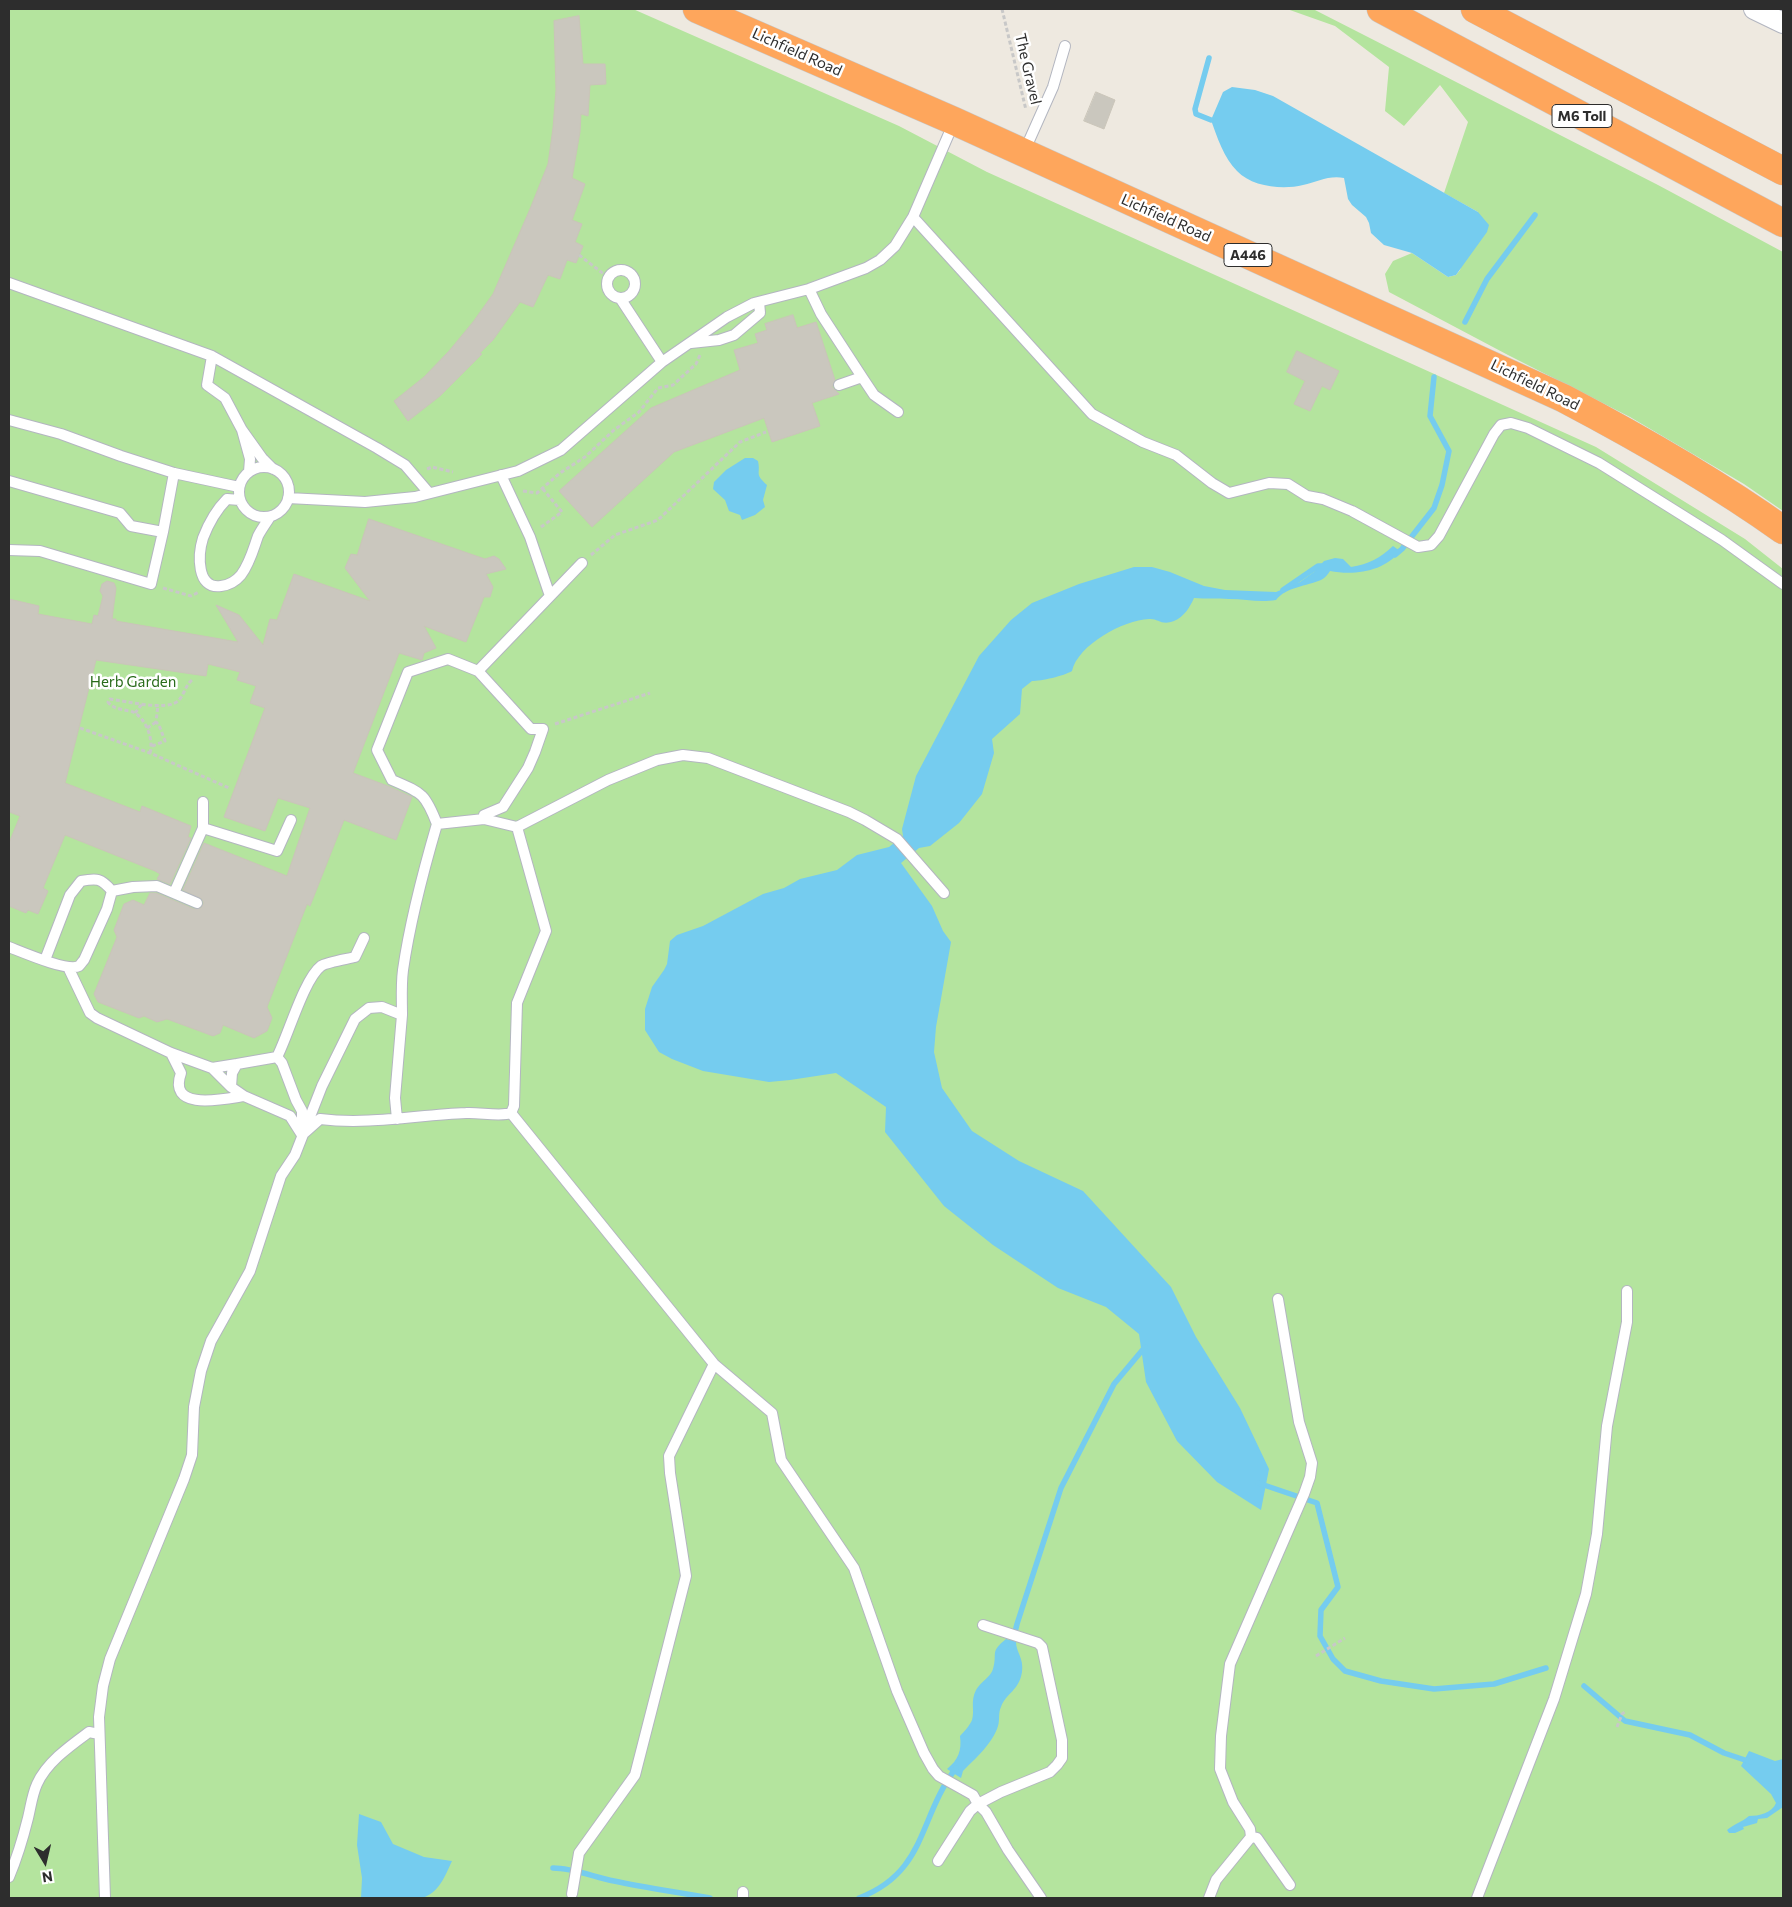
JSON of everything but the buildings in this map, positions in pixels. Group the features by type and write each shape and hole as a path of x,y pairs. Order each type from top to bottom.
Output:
{"highway":[{"name":"Lichfield Road","path":"697,9 954,121 1028,144 1563,398 1687,466 1783,530"},
{"name":"M6 Toll","path":"1381,9 1783,223"},
{"name":"M6 Toll","path":"1475,9 1783,171"}],"street":[{"path":"1754,9 1783,23"}],"lane":[{"path":"1028,144 1053,87 1066,46"},
{"path":"288,498 365,502 415,497 518,471 561,450 662,362 727,317 759,302 810,289 866,268 880,260 895,246 913,218 954,121"},
{"path":"913,218 1092,414 1143,442 1176,454 1212,483 1229,493 1269,483 1288,484 1306,496 1322,499 1352,511 1418,547 1431,545 1439,536 1494,434 1501,425 1511,423 1528,428 1599,463 1722,540 1783,584"},
{"path":"620,298 625,298 633,292 635,287 634,278 626,271 621,270 616,271 609,278 607,287 612,294 620,298 662,362"},
{"path":"9,283 212,356 405,465 429,493"},
{"path":"810,289 821,314 874,395 898,412"},
{"path":"689,343 719,340 734,335 760,314 759,302"},
{"path":"212,356 207,385 225,398 242,430 262,458 282,475 287,484 288,498 279,512 270,517 263,518 252,514 243,506 240,500 239,486 244,476 249,472 261,468 273,469"},
{"path":"839,385 862,377"},
{"path":"9,420 60,434 174,473 239,486"},
{"path":"242,430 250,458 249,472"},
{"path":"9,550 40,551 150,584 163,532 174,473"},
{"path":"502,475 530,537 550,596"},
{"path":"9,481 120,513 131,526 163,532"},
{"path":"240,500 227,499 221,505 204,536 201,547 201,572 204,580 210,585 220,586 234,582 251,560 259,536 270,517"},
{"path":"478,671 581,563"},
{"path":"489,682 492,658"},
{"path":"397,1119 395,1098 402,1016 403,972 425,866 437,824 430,805 418,791 392,780 377,750 408,672 448,659 478,671 531,730 543,728 528,768 503,807 484,815 484,819"},
{"path":"437,824 452,824 484,819 517,827 616,776 657,760 683,754 708,758 865,820 897,839 944,893"},
{"path":"174,893 203,828 203,802"},
{"path":"302,1134 320,1119 357,1122 455,1114 491,1113 503,1116 511,1113 514,1106 517,1003 546,931 517,827 503,807"},
{"path":"203,828 277,851 291,820"},
{"path":"45,960 70,895 81,881 95,878 105,883 112,891"},
{"path":"112,891 157,886 197,903"},
{"path":"9,947 68,967 78,966 84,960 107,909 112,891"},
{"path":"277,1057 306,987 321,966 355,957 364,938"},
{"path":"68,967 90,1013 97,1018 171,1053 212,1068 231,1087 244,1096 290,1116 302,1134"},
{"path":"105,1898 99,1734 103,1686 110,1659 184,1479 192,1455 194,1407 201,1371 211,1340 250,1271 281,1176 295,1155 322,1086 355,1019 369,1008 382,1007 402,1016"},
{"path":"171,1053 181,1073 178,1080 184,1097 195,1101 207,1101 244,1096"},
{"path":"212,1068 277,1057"},
{"path":"277,1057 282,1064 290,1087 302,1111 302,1134"},
{"path":"231,1087 232,1073 237,1064"},
{"path":"290,1116 315,1106"},
{"path":"315,1106 320,1119"},
{"path":"511,1113 714,1364 772,1413 781,1460 854,1568 908,1718 924,1753 933,1769 940,1776 973,1795 1041,1898"},
{"path":"1477,1898 1554,1699 1586,1594 1597,1534 1607,1426 1627,1322 1627,1291"},
{"path":"1278,1299 1299,1422 1312,1463 1310,1477 1298,1509 1230,1664 1219,1756 1220,1769 1233,1802 1253,1835 1290,1885"},
{"path":"572,1894 579,1853 635,1775 686,1576 669,1456 714,1364"},
{"path":"938,1861 970,1811 978,1804 1001,1792 1050,1772 1062,1758 1062,1740 1042,1647 1038,1643 983,1625"},
{"path":"9,1877 18,1855 38,1783 54,1761 88,1732 99,1718"},
{"path":"88,1732 99,1734"},
{"path":"1209,1898 1216,1880 1253,1835"}],"path":[{"name":"The Gravel","path":"1002,9 1028,144"},
{"path":"579,255 609,278"},
{"path":"518,490 536,492 560,473 585,457 614,430 639,412 658,388 673,385 696,364 706,341"},
{"path":"581,563 615,535 658,520 740,442 766,432"},
{"path":"415,476 432,467 456,472"},
{"path":"538,530 562,512 542,488"},
{"path":"150,584 191,596 210,585"},
{"path":"150,753 152,746 147,728 135,713 112,706 108,702 110,699 142,704 173,704 180,700 186,686 192,680"},
{"path":"543,728 650,693"},
{"path":"135,713 142,704"},
{"path":"152,746 165,741 156,722 158,705"},
{"path":"147,728 156,722"},
{"path":"80,728 150,753 229,788"},
{"path":"1316,1656 1345,1638"},
{"path":"1617,1727 1623,1713"}],"green space":[{"name":"Herb Garden","path":"9,9 633,9 899,126 987,172 1596,447 1745,539 1783,569 1783,1898 9,1898"},
{"path":"1287,9 1313,9 1658,185 1783,252 1783,511 1744,484 1630,417 1389,292 1385,274 1393,261 1412,253 1448,277 1456,275 1460,270 1478,212 1444,193 1468,122 1440,85 1404,126 1385,111 1389,67 1335,26"}],"water":[{"path":"1232,87 1255,90 1273,96 1478,212 1489,225 1487,232 1456,275 1448,277 1412,253 1384,245 1371,233 1366,217 1348,199 1344,178 1328,178 1303,185 1286,187 1268,186 1251,181 1232,166 1218,140 1211,120 1223,92"},
{"path":"745,458 753,458 758,461 759,476 767,485 763,500 765,507 755,515 742,520 740,515 729,511 725,500 713,489 714,482 726,470"},
{"path":"1393,546 1400,551 1394,558 1378,567 1349,573 1330,571 1321,580 1285,592 1276,600 1194,598 1191,605 1178,619 1166,623 1149,619 1138,620 1115,629 1092,643 1076,661 1072,671 1052,678 1032,681 1022,689 1020,714 992,739 994,753 982,794 959,823 930,846 919,848 901,863 932,906 943,931 951,942 936,1027 934,1052 942,1088 972,1131 1019,1161 1083,1191 1171,1287 1196,1337 1240,1408 1269,1469 1261,1510 1217,1482 1177,1441 1146,1382 1139,1334 1106,1307 1058,1288 993,1245 944,1206 885,1132 886,1107 836,1073 769,1082 703,1071 672,1059 659,1052 645,1030 645,1009 652,987 667,964 670,941 677,935 703,926 763,894 784,888 800,879 837,870 857,855 889,847 903,836 902,829 916,776 979,656 1011,620 1032,603 1079,584 1134,567 1152,567 1204,586 1225,590 1276,592 1300,582 1314,572 1324,561 1335,558 1343,559 1351,567 1357,566 1374,560"},
{"path":"1006,1639 1016,1642 1022,1663 1022,1672 1018,1684 1003,1702 998,1726 992,1739 963,1771 961,1778 947,1769 956,1759 960,1751 960,1736 972,1720 973,1698 976,1690 992,1672 996,1650"},
{"path":"1749,1751 1775,1761 1783,1759 1783,1807 1767,1818 1758,1819 1757,1823 1743,1827 1744,1829 1735,1833 1729,1833 1727,1830 1732,1826 1749,1816 1768,1812 1776,1803 1771,1794 1741,1766"},
{"path":"359,1814 381,1822 393,1844 424,1857 452,1861 444,1878 433,1892 422,1898 361,1898 362,1878 357,1845"}],"waterway":[{"path":"1209,58 1195,109 1196,114 1211,120"},
{"path":"1465,322 1487,279 1535,215"},
{"path":"1395,555 1402,549 1434,508 1442,485 1449,451 1430,416 1434,377"},
{"path":"1283,590 1318,566 1327,566"},
{"path":"1011,1648 1061,1488 1114,1384 1145,1347"},
{"path":"1258,1483 1317,1503 1338,1587 1321,1610 1320,1636 1333,1659 1345,1671 1381,1681 1434,1689 1494,1684 1546,1668"},
{"path":"1584,1686 1625,1721 1690,1735 1724,1753 1751,1762"},
{"path":"859,1898 881,1887 898,1874 910,1859 934,1806 956,1768"},
{"path":"553,1868 561,1868 606,1879 710,1898"}]}
